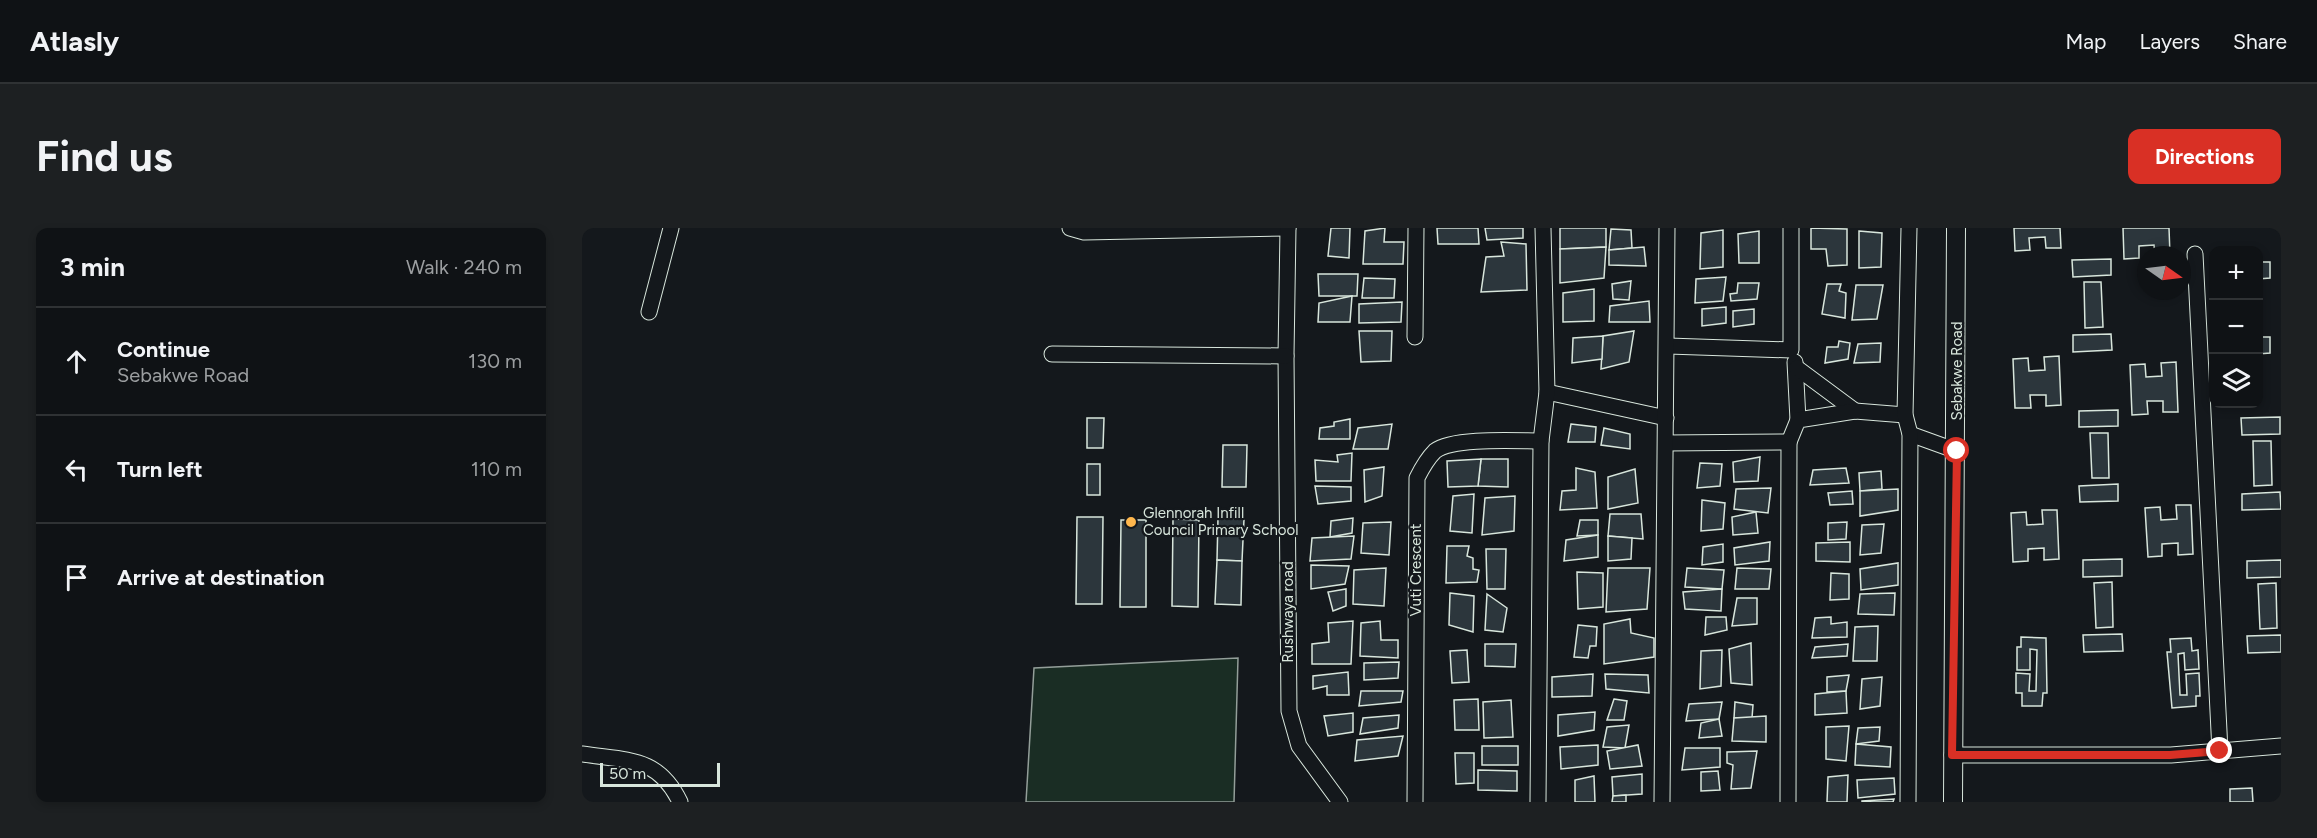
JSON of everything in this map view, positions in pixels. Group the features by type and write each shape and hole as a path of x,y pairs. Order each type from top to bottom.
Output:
{"street":[{"path":"649,312 671,228"},
{"path":"1070,228 1084,232 1288,228"},
{"name":"Rushwaya road","path":"1288,228 1286,356 1289,711 1299,746 1340,802"},
{"path":"1415,337 1416,228"},
{"path":"1539,802 1541,441 1546,392 1543,228"},
{"path":"1662,802 1668,346 1667,228"},
{"path":"1788,802 1789,442 1798,420 1797,368 1791,350 1791,228"},
{"path":"1908,802 1910,434 1905,415 1909,228"},
{"name":"Sebakwe Road","path":"1953,802 1957,451 1956,228"},
{"path":"2195,254 2220,751"},
{"path":"1668,346 1791,350"},
{"path":"1052,354 1286,356"},
{"path":"1797,368 1855,411"},
{"path":"1546,392 1666,418"},
{"path":"1798,420 1855,411 1905,415"},
{"path":"1910,434 1957,451"},
{"name":"Vuti Crescent","path":"1415,802 1417,478 1426,461 1438,449 1470,442 1541,441"},
{"path":"1666,442 1789,442"},
{"path":"1952,755 2170,755 2281,746"},
{"path":"582,754 648,765 671,782 680,802"}],"green space":[{"path":"1238,658 1234,802 1026,802 1034,668"}],"building":[{"path":"1331,228 1350,228 1349,258 1328,256"},
{"path":"1385,228 1384,242 1404,242 1403,264 1363,264 1365,231"},
{"path":"1437,228 1478,228 1479,244 1438,244"},
{"path":"1485,228 1523,228 1523,238 1487,240"},
{"path":"1560,228 1606,228 1606,247 1560,249"},
{"path":"1811,228 1847,229 1847,265 1828,266 1826,249 1811,249"},
{"path":"2014,228 2060,228 2061,248 2046,248 2045,237 2029,238 2030,250 2015,251"},
{"path":"2123,228 2169,228 2170,246 2137,246 2137,258 2124,259"},
{"path":"1611,229 1631,230 1632,248 1609,250"},
{"path":"1723,230 1723,267 1700,269 1701,233"},
{"path":"1759,231 1759,263 1739,263 1738,234"},
{"path":"1859,231 1882,233 1881,267 1859,268"},
{"path":"1501,242 1526,244 1527,290 1481,292 1486,257 1504,256"},
{"path":"1606,247 1604,278 1560,283 1560,249"},
{"path":"1644,247 1646,266 1609,265 1609,250"},
{"path":"2111,259 2111,275 2073,277 2072,260"},
{"path":"2263,262 2270,262 2270,278 2263,279"},
{"path":"1318,274 1358,274 1357,296 1319,296"},
{"path":"1726,277 1723,301 1695,303 1696,279"},
{"path":"1364,278 1395,279 1394,298 1362,298"},
{"path":"1631,281 1629,300 1613,299 1612,284"},
{"path":"2084,282 2101,282 2103,327 2085,328"},
{"path":"1738,283 1759,283 1757,299 1731,301 1730,294 1737,293"},
{"path":"1827,284 1841,284 1839,291 1846,293 1845,318 1822,314"},
{"path":"1856,285 1883,285 1877,319 1852,320"},
{"path":"1594,289 1594,321 1563,322 1563,293"},
{"path":"1352,296 1350,322 1318,322 1319,303"},
{"path":"1649,301 1650,322 1609,322 1610,306"},
{"path":"1402,302 1401,322 1359,323 1359,304"},
{"path":"1726,307 1726,323 1702,326 1702,309"},
{"path":"1754,309 1754,324 1733,327 1733,311"},
{"path":"1359,331 1392,331 1391,361 1361,362"},
{"path":"1634,331 1629,362 1601,369 1603,336"},
{"path":"2111,334 2112,350 2073,352 2073,335"},
{"path":"1603,336 1602,359 1572,363 1573,338"},
{"path":"2263,337 2270,337 2270,353 2263,354"},
{"path":"1839,341 1850,343 1848,359 1825,363 1827,347 1838,347"},
{"path":"1881,343 1880,362 1854,363 1858,344"},
{"path":"2059,356 2061,405 2046,406 2046,395 2030,395 2031,408 2015,408 2013,359 2028,358 2029,371 2045,370 2044,357"},
{"path":"2176,362 2178,412 2163,412 2163,401 2147,401 2148,414 2132,415 2130,365 2145,364 2146,377 2162,376 2161,363"},
{"path":"2118,410 2118,426 2079,427 2079,411"},
{"path":"2280,417 2280,434 2242,435 2241,418"},
{"path":"1087,418 1104,418 1103,448 1087,448"},
{"path":"1350,419 1350,439 1319,439 1320,428 1334,426 1334,422"},
{"path":"1392,424 1388,449 1353,449 1358,428"},
{"path":"1571,424 1596,427 1595,442 1568,442"},
{"path":"1604,428 1630,434 1630,449 1601,445"},
{"path":"2090,433 2108,433 2109,478 2092,478"},
{"path":"2253,441 2271,441 2272,485 2254,486"},
{"path":"1223,445 1247,445 1246,487 1222,487"},
{"path":"1352,453 1351,481 1316,481 1315,460 1338,462 1337,455"},
{"path":"1760,457 1758,481 1734,482 1733,462"},
{"path":"1481,459 1508,459 1508,487 1478,486"},
{"path":"1481,459 1478,486 1448,487 1447,461"},
{"path":"1700,463 1722,464 1720,486 1697,488"},
{"path":"1087,464 1100,464 1100,495 1087,495"},
{"path":"1384,467 1382,496 1365,502 1364,470"},
{"path":"1576,468 1595,472 1597,508 1560,510 1562,491 1576,490"},
{"path":"1846,468 1849,483 1810,485 1813,470"},
{"path":"1635,469 1638,503 1608,509 1608,477"},
{"path":"1881,471 1882,489 1860,491 1859,473"},
{"path":"2118,484 2118,501 2080,502 2079,486"},
{"path":"1315,486 1351,487 1351,501 1318,504"},
{"path":"1771,488 1768,513 1734,509 1736,489"},
{"path":"1898,489 1898,510 1860,516 1860,491"},
{"path":"1852,491 1853,504 1830,505 1828,493"},
{"path":"2280,492 2281,509 2242,510 2242,494"},
{"path":"1474,494 1472,533 1450,531 1453,496"},
{"path":"1515,496 1514,531 1482,535 1485,498"},
{"path":"1702,500 1725,503 1723,529 1701,531"},
{"path":"2176,505 2191,505 2193,554 2178,555 2178,543 2162,544 2162,556 2148,557 2145,508 2160,507 2161,520 2177,519"},
{"path":"2042,510 2057,510 2059,559 2044,560 2044,548 2028,549 2028,561 2013,562 2011,513 2026,512 2027,525 2043,524"},
{"path":"1756,512 1758,533 1733,535 1732,517"},
{"path":"1610,514 1641,514 1643,539 1608,536"},
{"path":"1077,517 1103,517 1102,604 1076,604"},
{"path":"1218,518 1244,519 1242,561 1217,560"},
{"path":"1353,518 1352,533 1330,537 1331,521"},
{"path":"1173,519 1199,520 1198,607 1172,606"},
{"path":"1121,520 1146,520 1146,607 1120,607"},
{"path":"1580,520 1598,520 1598,535 1577,536"},
{"path":"1391,522 1389,555 1361,553 1363,523"},
{"path":"1847,522 1846,539 1828,540 1828,523"},
{"path":"1884,524 1881,553 1860,555 1862,525"},
{"path":"1598,535 1598,557 1564,561 1566,540"},
{"path":"1354,536 1351,559 1310,561 1312,538"},
{"path":"1608,536 1632,538 1631,559 1608,561"},
{"path":"1770,542 1769,561 1735,565 1734,548"},
{"path":"1850,542 1850,562 1816,561 1816,543"},
{"path":"1723,544 1723,562 1702,565 1703,547"},
{"path":"1447,546 1469,546 1467,556 1473,558 1473,569 1479,570 1477,582 1446,583"},
{"path":"1486,549 1506,549 1505,589 1487,589"},
{"path":"2122,559 2122,576 2083,577 2083,560"},
{"path":"1217,560 1242,561 1241,605 1215,604"},
{"path":"2281,560 2281,577 2247,578 2247,561"},
{"path":"1898,563 1898,585 1861,590 1860,569"},
{"path":"1311,565 1349,566 1345,584 1311,589"},
{"path":"1386,568 1384,606 1353,604 1354,570"},
{"path":"1608,568 1650,568 1647,609 1606,612"},
{"path":"1687,568 1724,570 1722,589 1685,587"},
{"path":"1737,568 1771,569 1769,589 1735,589"},
{"path":"1577,572 1603,573 1603,607 1578,609"},
{"path":"1831,573 1849,574 1849,599 1830,600"},
{"path":"2112,582 2113,627 2096,628 2094,583"},
{"path":"2276,583 2277,628 2260,629 2258,584"},
{"path":"1346,589 1346,606 1333,611 1328,592"},
{"path":"1722,589 1721,611 1685,609 1683,592"},
{"path":"1450,593 1474,596 1473,632 1449,625"},
{"path":"1895,593 1894,615 1858,614 1860,594"},
{"path":"1487,594 1507,608 1503,632 1485,630"},
{"path":"1737,598 1757,598 1757,624 1732,626"},
{"path":"1706,617 1726,617 1727,630 1705,635"},
{"path":"1831,617 1831,624 1847,622 1847,637 1812,638 1815,618"},
{"path":"1630,619 1631,633 1654,638 1654,657 1604,664 1604,624"},
{"path":"1353,621 1351,664 1312,664 1312,644 1329,642 1328,623"},
{"path":"1380,621 1381,640 1398,640 1398,658 1360,656 1361,623"},
{"path":"1578,625 1597,627 1596,646 1590,646 1588,658 1574,657"},
{"path":"1878,626 1877,661 1853,661 1855,627"},
{"path":"2122,634 2123,651 2084,652 2083,635"},
{"path":"2281,635 2281,652 2248,653 2247,636"},
{"path":"2021,637 2046,638 2047,693 2043,693 2042,706 2022,706 2022,693 2016,693 2016,673 2030,674 2029,691 2036,691 2037,650 2030,649 2030,670 2017,670 2017,647 2021,647"},
{"path":"2191,638 2192,651 2198,650 2199,669 2185,670 2184,653 2178,654 2180,695 2187,695 2186,674 2199,673 2200,696 2196,696 2196,706 2172,708 2167,652 2171,652 2170,639"},
{"path":"1751,643 1752,685 1731,683 1729,649"},
{"path":"1485,644 1516,644 1515,667 1485,666"},
{"path":"1848,644 1847,656 1812,658 1815,647"},
{"path":"1467,650 1469,682 1452,683 1450,651"},
{"path":"1722,650 1721,686 1700,689 1701,651"},
{"path":"1399,662 1398,678 1364,680 1364,663"},
{"path":"1348,672 1349,695 1327,695 1327,686 1313,689 1313,676"},
{"path":"1593,674 1592,696 1552,697 1552,677"},
{"path":"1605,674 1648,675 1649,693 1606,689"},
{"path":"1849,675 1846,691 1827,692 1827,677"},
{"path":"1882,677 1880,706 1860,709 1862,679"},
{"path":"1361,691 1403,691 1401,702 1359,706"},
{"path":"1846,691 1847,713 1815,715 1815,694"},
{"path":"1478,699 1479,730 1455,730 1454,700"},
{"path":"1614,699 1627,701 1624,720 1607,720"},
{"path":"1511,700 1513,737 1484,738 1483,702"},
{"path":"1722,702 1719,719 1686,721 1689,704"},
{"path":"1735,702 1753,705 1752,718 1734,718"},
{"path":"1595,712 1594,730 1558,736 1558,715"},
{"path":"1353,713 1353,732 1328,736 1324,716"},
{"path":"1399,715 1398,728 1360,734 1363,718"},
{"path":"1766,716 1766,742 1732,741 1734,718"},
{"path":"1719,719 1722,736 1699,738 1701,723"},
{"path":"1629,725 1625,748 1603,747 1607,727"},
{"path":"1849,726 1846,761 1826,759 1826,727"},
{"path":"1880,727 1879,741 1856,744 1858,728"},
{"path":"1403,736 1398,756 1355,761 1357,740"},
{"path":"1856,744 1891,747 1890,767 1855,765"},
{"path":"1598,745 1598,765 1561,769 1560,747"},
{"path":"1638,745 1642,766 1610,769 1607,751"},
{"path":"1482,746 1518,746 1518,765 1482,765"},
{"path":"1685,748 1720,748 1720,767 1682,770"},
{"path":"1757,751 1751,788 1731,789 1733,765 1727,763 1727,752"},
{"path":"1455,753 1474,753 1474,783 1456,784"},
{"path":"1478,770 1517,771 1517,791 1478,790"},
{"path":"1718,771 1720,790 1701,791 1701,772"},
{"path":"1642,774 1642,794 1613,796 1612,777"},
{"path":"1848,775 1847,802 1827,802 1828,777"},
{"path":"1594,776 1595,802 1575,802 1575,780"},
{"path":"1894,778 1895,794 1858,798 1857,780"},
{"path":"2252,788 2253,802 2230,802 2230,789"},
{"path":"1626,795 1626,802 1612,802 1613,796"},
{"path":"1894,799 1893,802 1862,802 1862,801"}],"place":[{"name":"Glennorah Infill Council Primary School","path":"1131,522"}],"route":[{"path":"1957,451 1952,755 2170,755 2220,751"}]}
